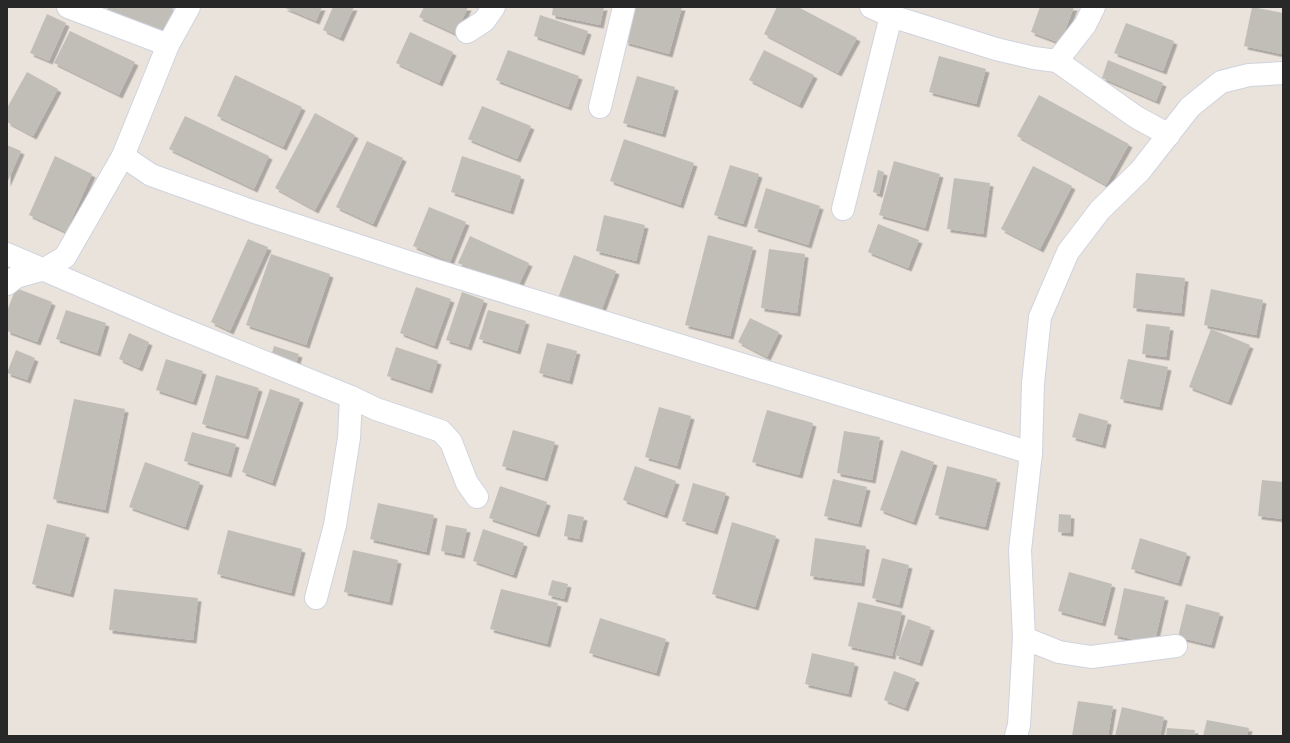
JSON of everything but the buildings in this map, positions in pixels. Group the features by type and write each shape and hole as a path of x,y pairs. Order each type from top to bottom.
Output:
{"street":[{"path":"68,7 168,45"},
{"path":"7,284 16,277 45,269 65,257 123,156 168,45 190,7"},
{"path":"467,32 484,21 494,7"},
{"path":"600,107 624,7"},
{"path":"871,7 892,12 996,49 1034,58 1057,61 1136,117 1169,135"},
{"path":"1057,61 1085,25 1094,7"},
{"path":"842,209 892,12"},
{"path":"1016,736 1019,725 1024,638 1020,550 1030,453 1033,383 1040,317 1068,252 1100,210 1140,171 1190,107 1221,82 1249,75 1283,73"},
{"path":"123,156 151,175 252,211 396,258 1030,453"},
{"path":"7,254 45,269 170,324 376,409 441,431 450,442 467,483 477,497"},
{"path":"316,598 335,525 349,438 351,398"},
{"path":"1024,638 1059,652 1091,657 1176,646"}]}
